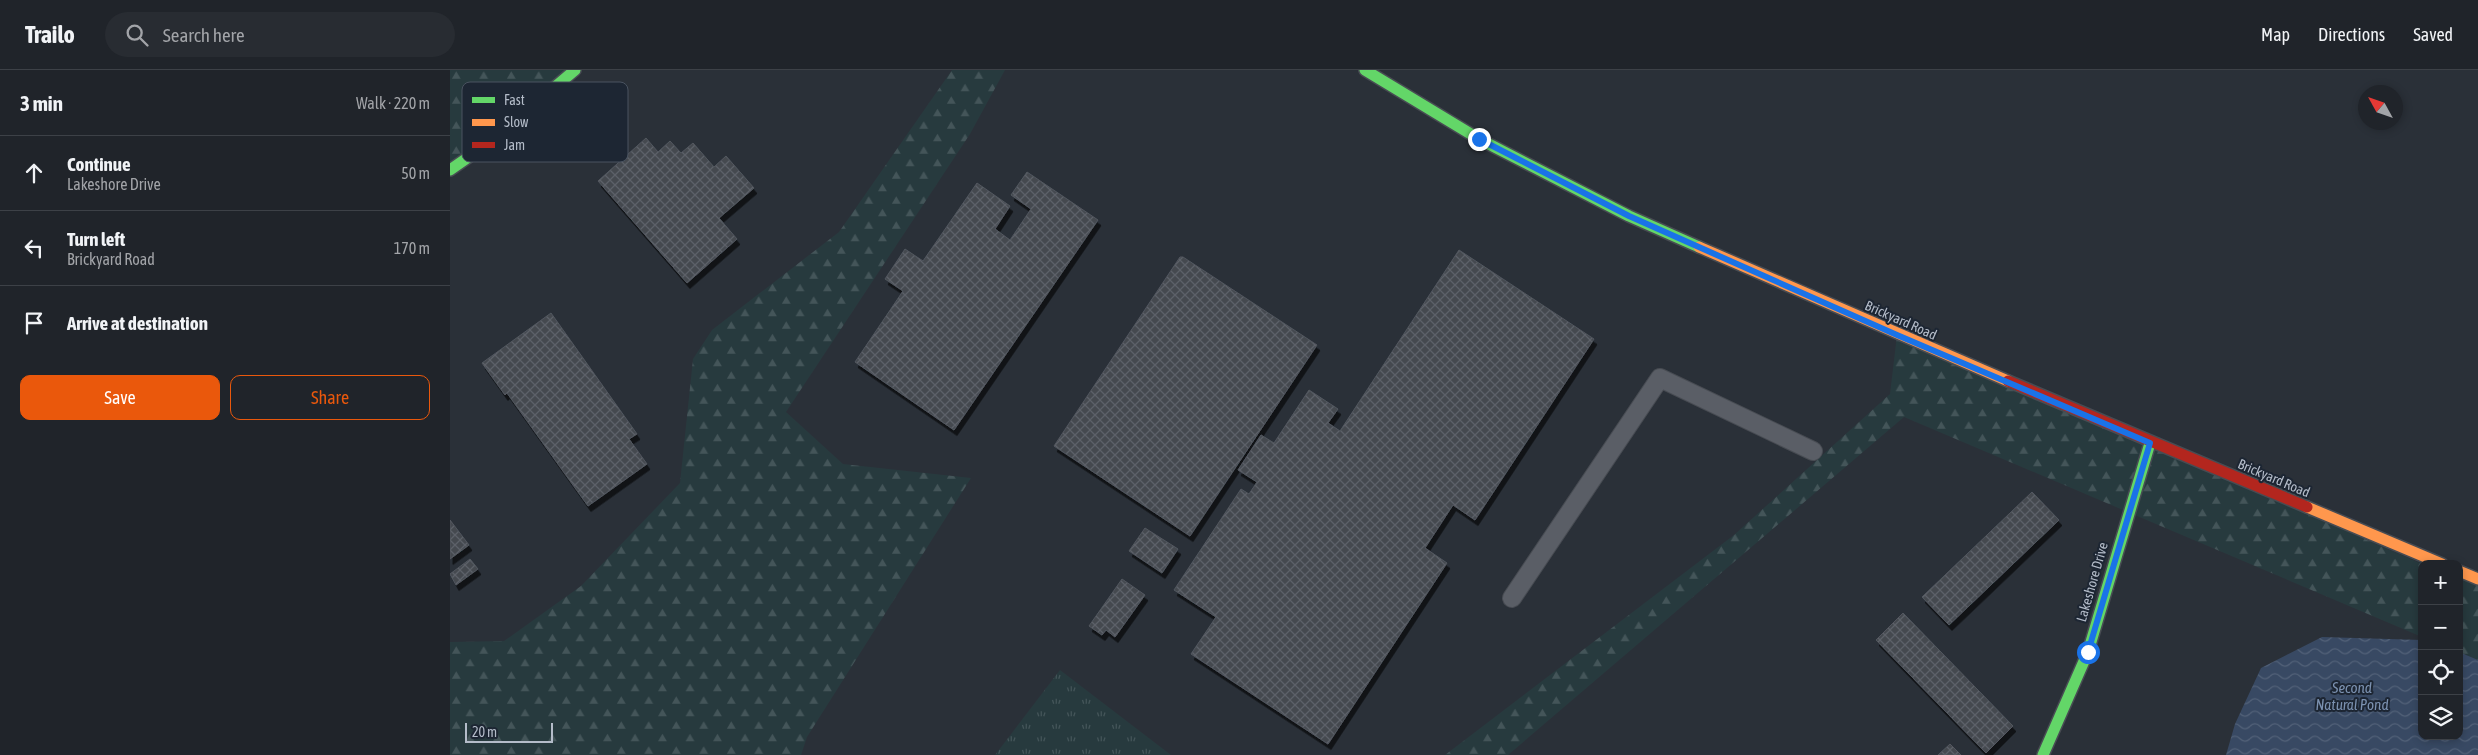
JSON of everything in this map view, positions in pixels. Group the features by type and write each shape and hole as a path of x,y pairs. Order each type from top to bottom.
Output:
{"street":[{"path":"561,82 575,70"},
{"name":"Brickyard Road","path":"1366,70 1479,139 1629,216 1897,335 2150,443 2432,560"},
{"path":"450,170 462,162"},
{"name":"Lakeshore Drive","path":"2043,755 2088,652 2150,443"},
{"path":"2463,573 2478,579"}],"lane":[{"path":"1512,598 1660,378 1813,452"}],"green space":[{"path":"450,70 575,70 560,82 462,82 462,160 450,170"},
{"path":"952,70 1005,70 970,134 786,412 843,464 971,478 807,737 801,755 450,755 450,642 504,641 581,586 680,483 693,359 712,330 839,232"},
{"path":"1897,335 2418,562 2418,635 1904,417 1508,755 1445,755 1734,535 1890,394"},
{"path":"2463,573 2478,579 2478,660 2463,654"},
{"path":"1060,670 1171,755 995,755"}],"water":[{"name":"Second Natural Pond","path":"2322,637 2418,640 2418,740 2463,740 2463,654 2478,660 2478,755 2226,755 2235,724 2261,668"}],"building":[{"path":"646,138 658,152 670,141 681,153 693,143 714,167 726,156 754,188 719,218 737,239 687,283 598,181 619,162 628,162 628,154"},
{"path":"1027,172 1098,220 954,430 855,362 903,291 885,279 905,249 923,261 977,183 1010,206 995,229 1010,240 1031,209 1011,195"},
{"path":"1459,250 1594,339 1475,520 1453,505 1425,548 1447,563 1328,744 1191,654 1216,617 1174,590 1241,489 1249,494 1257,482 1238,470 1261,435 1274,443 1309,390 1338,409 1328,423 1340,431"},
{"path":"1180,257 1183,257 1317,345 1190,536 1054,446"},
{"path":"551,313 637,434 629,439 647,464 588,506 507,393 505,395 482,363"},
{"path":"2032,492 2059,520 1949,625 1922,597"},
{"path":"450,520 469,545 450,559"},
{"path":"1145,528 1178,549 1162,573 1129,551"},
{"path":"470,559 478,569 456,585 450,574"},
{"path":"1122,579 1145,595 1115,637 1106,630 1102,635 1089,626"},
{"path":"1903,613 2013,726 1986,753 1876,640"},
{"path":"1950,744 1961,755 1938,755"}],"traffic: fast":[{"path":"561,82 575,70"},
{"path":"1365,70 1479,139 1629,216 1699,247"},
{"path":"450,170 462,162"},
{"path":"2043,755 2088,652 2150,443"}],"traffic: slow":[{"path":"1699,247 2008,381"},
{"path":"2307,507 2433,560"},
{"path":"2463,573 2478,579"}],"traffic: jam":[{"path":"2008,381 2307,507"}],"route":[{"path":"1479,139 1629,216 1897,335 2150,443 2088,652"}]}
